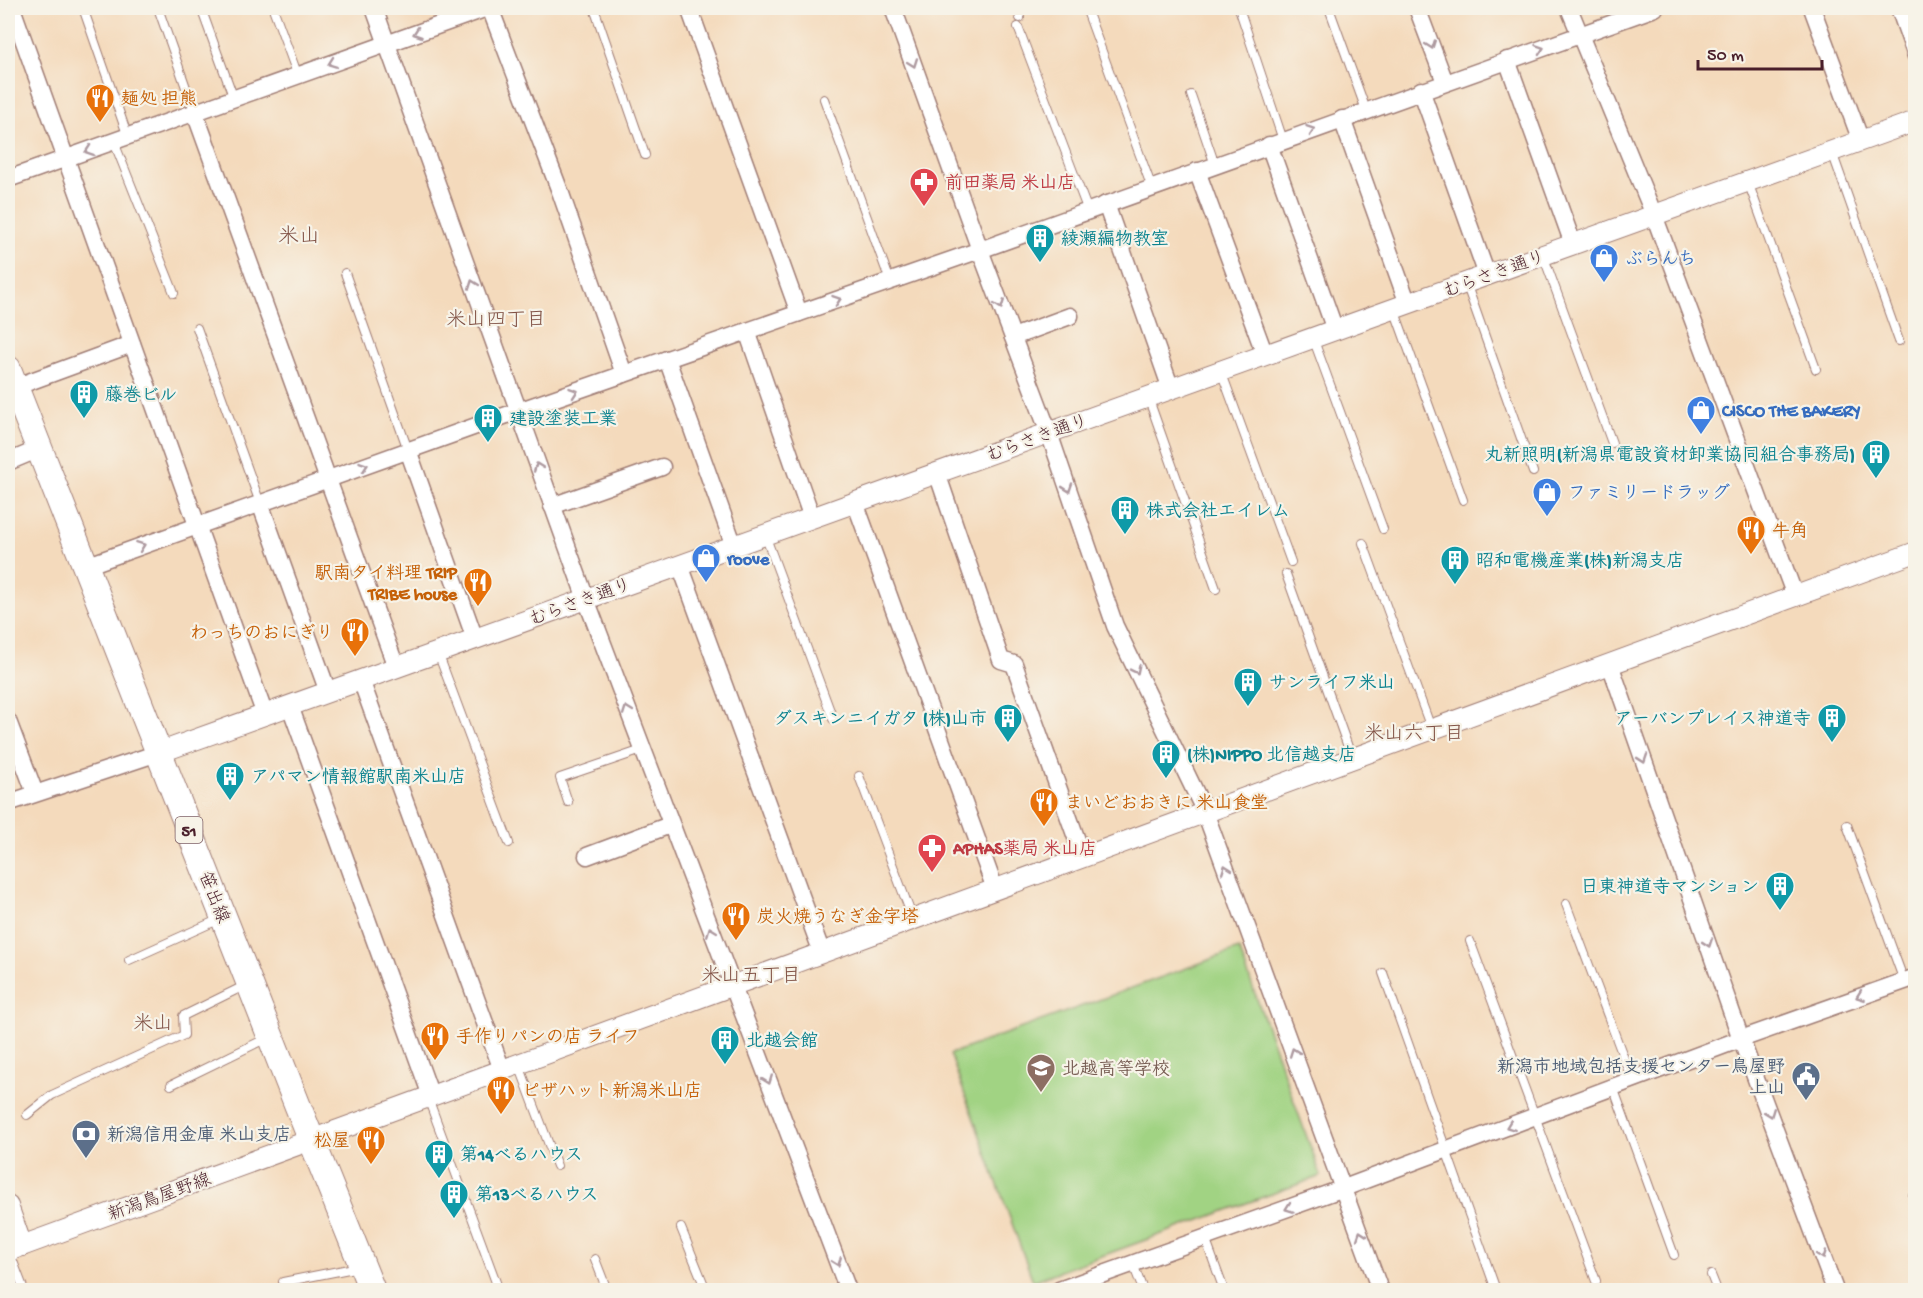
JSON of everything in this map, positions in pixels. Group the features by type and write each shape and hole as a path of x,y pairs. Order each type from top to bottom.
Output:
{"main road":[{"name":"笹出線","path":"11,378 372,1290"}],"street":[{"path":"12,8 265,715"},
{"path":"374,8 586,599 848,1290"},
{"path":"689,8 799,313"},
{"path":"893,8 1049,433 1115,626 1205,812 1380,1290"},
{"path":"1418,8 1445,82"},
{"path":"1569,8 1654,215 1795,596"},
{"path":"86,566 327,478 890,282 1655,8"},
{"path":"1812,8 1861,141"},
{"path":"1899,8 1916,56"},
{"path":"8,179 480,9 561,194 624,374"},
{"path":"1507,60 1573,244"},
{"path":"1421,90 1487,275"},
{"path":"195,113 396,667"},
{"path":"1342,119 1401,306"},
{"name":"むらさき通り","path":"158,753 1916,121"},
{"path":"1276,142 1335,330"},
{"path":"1197,171 1265,355"},
{"path":"1106,204 1172,389"},
{"path":"1013,338 1070,316"},
{"path":"747,331 812,518"},
{"path":"11,378 132,345"},
{"path":"667,359 734,546"},
{"path":"8,462 39,449"},
{"path":"408,450 475,639"},
{"path":"552,506 662,467"},
{"path":"937,473 1001,660 1014,664 1083,857"},
{"path":"855,502 995,889"},
{"path":"260,503 328,692"},
{"name":"新潟鳥屋野線","path":"13,1249 1916,552"},
{"path":"680,566 822,953"},
{"path":"1610,664 1741,1039 1835,1290"},
{"path":"362,680 511,1067"},
{"path":"290,706 429,1097"},
{"path":"8,721 35,793"},
{"path":"8,803 158,753"},
{"path":"587,856 670,825"},
{"path":"1066,1289 1344,1188 1741,1039 1910,979"},
{"path":"8,1206 13,1249"}],"lane":[{"path":"83,8 121,139 174,293"},
{"path":"158,8 195,113"},
{"path":"201,8 234,99"},
{"path":"273,8 298,76"},
{"path":"594,8 645,155"},
{"path":"1017,8 1019,22 1088,211"},
{"path":"1086,8 1152,188"},
{"path":"1239,8 1276,142"},
{"path":"1329,8 1366,110"},
{"path":"1191,96 1215,165"},
{"path":"824,99 890,282"},
{"path":"1832,151 1899,341"},
{"path":"1748,182 1816,369"},
{"path":"1543,255 1612,443"},
{"path":"345,273 408,450"},
{"path":"1466,283 1533,472"},
{"path":"1401,306 1463,500"},
{"path":"197,328 260,503"},
{"path":"1313,338 1383,529"},
{"path":"1221,371 1291,561"},
{"path":"1148,397 1216,589"},
{"path":"765,535 833,719"},
{"path":"1363,543 1431,728"},
{"path":"1286,574 1352,758"},
{"path":"438,652 509,843"},
{"path":"568,802 560,778 642,750"},
{"path":"859,776 913,919"},
{"path":"1847,825 1910,979"},
{"path":"1566,904 1632,1080"},
{"path":"129,960 224,918"},
{"path":"1470,941 1596,1281"},
{"path":"1383,973 1496,1290"},
{"path":"27,1115 52,1095 184,1035 183,1016 249,984"},
{"path":"171,1085 270,1036"},
{"path":"511,1067 557,1166"},
{"path":"1613,1087 1674,1255"},
{"path":"429,1097 502,1288"},
{"path":"681,1228 706,1290"},
{"path":"1205,1238 1224,1290"},
{"path":"13,1249 24,1290"},
{"path":"595,1259 607,1290"},
{"path":"1133,1264 1143,1290"},
{"path":"283,1282 362,1266"},
{"path":"1711,1275 1717,1290"}],"green space":[{"path":"1239,949 1321,1176 1033,1281 950,1054"}],"place":[{"name":"麺処 担熊","path":"100,124"},
{"name":"前田薬局 米山店","path":"924,208"},
{"name":"綾瀬編物教室","path":"1040,264"},
{"name":"ぶらんち","path":"1604,284"},
{"name":"藤巻ビル","path":"84,420"},
{"name":"CISCO THE BAKERY","path":"1701,436"},
{"name":"建設塗装工業","path":"488,444"},
{"name":"丸新照明(新潟県電設資材卸業協同組合事務局)","path":"1876,480"},
{"name":"ファミリードラッグ","path":"1547,518"},
{"name":"株式会社エイレム","path":"1125,536"},
{"name":"牛角","path":"1751,556"},
{"name":"roove","path":"706,584"},
{"name":"昭和電機産業(株)新潟支店","path":"1455,586"},
{"name":"駅南タイ料理 TRIP TRIBE house","path":"478,608"},
{"name":"わっちのおにぎり","path":"355,658"},
{"name":"サンライフ米山","path":"1248,708"},
{"name":"ダスキンニイガタ (株)山市","path":"1008,744"},
{"name":"アーバンプレイス神道寺","path":"1832,744"},
{"name":"(株)NIPPO 北信越支店","path":"1166,780"},
{"name":"アパマン情報館駅南米山店","path":"230,802"},
{"name":"まいどおおきに 米山食堂","path":"1044,828"},
{"name":"APHAS薬局 米山店","path":"932,874"},
{"name":"日東神道寺マンション","path":"1780,912"},
{"name":"炭火焼うなぎ金字塔","path":"736,942"},
{"name":"手作りパンの店 ライフ","path":"435,1062"},
{"name":"北越会館","path":"725,1066"},
{"name":"北越高等学校","path":"1041,1094"},
{"name":"新潟市地域包括支援センター鳥屋野 上山","path":"1806,1102"},
{"name":"ピザハット新潟米山店","path":"501,1116"},
{"name":"新潟信用金庫 米山支店","path":"86,1160"},
{"name":"松屋","path":"371,1166"},
{"name":"第14べるハウス","path":"439,1180"},
{"name":"第13べるハウス","path":"454,1220"}],"district":[{"name":"米山","path":"299,235"},
{"name":"米山四丁目","path":"496,318"},
{"name":"米山六丁目","path":"1414,732"},
{"name":"米山五丁目","path":"751,974"},
{"name":"米山","path":"153,1022"}]}
